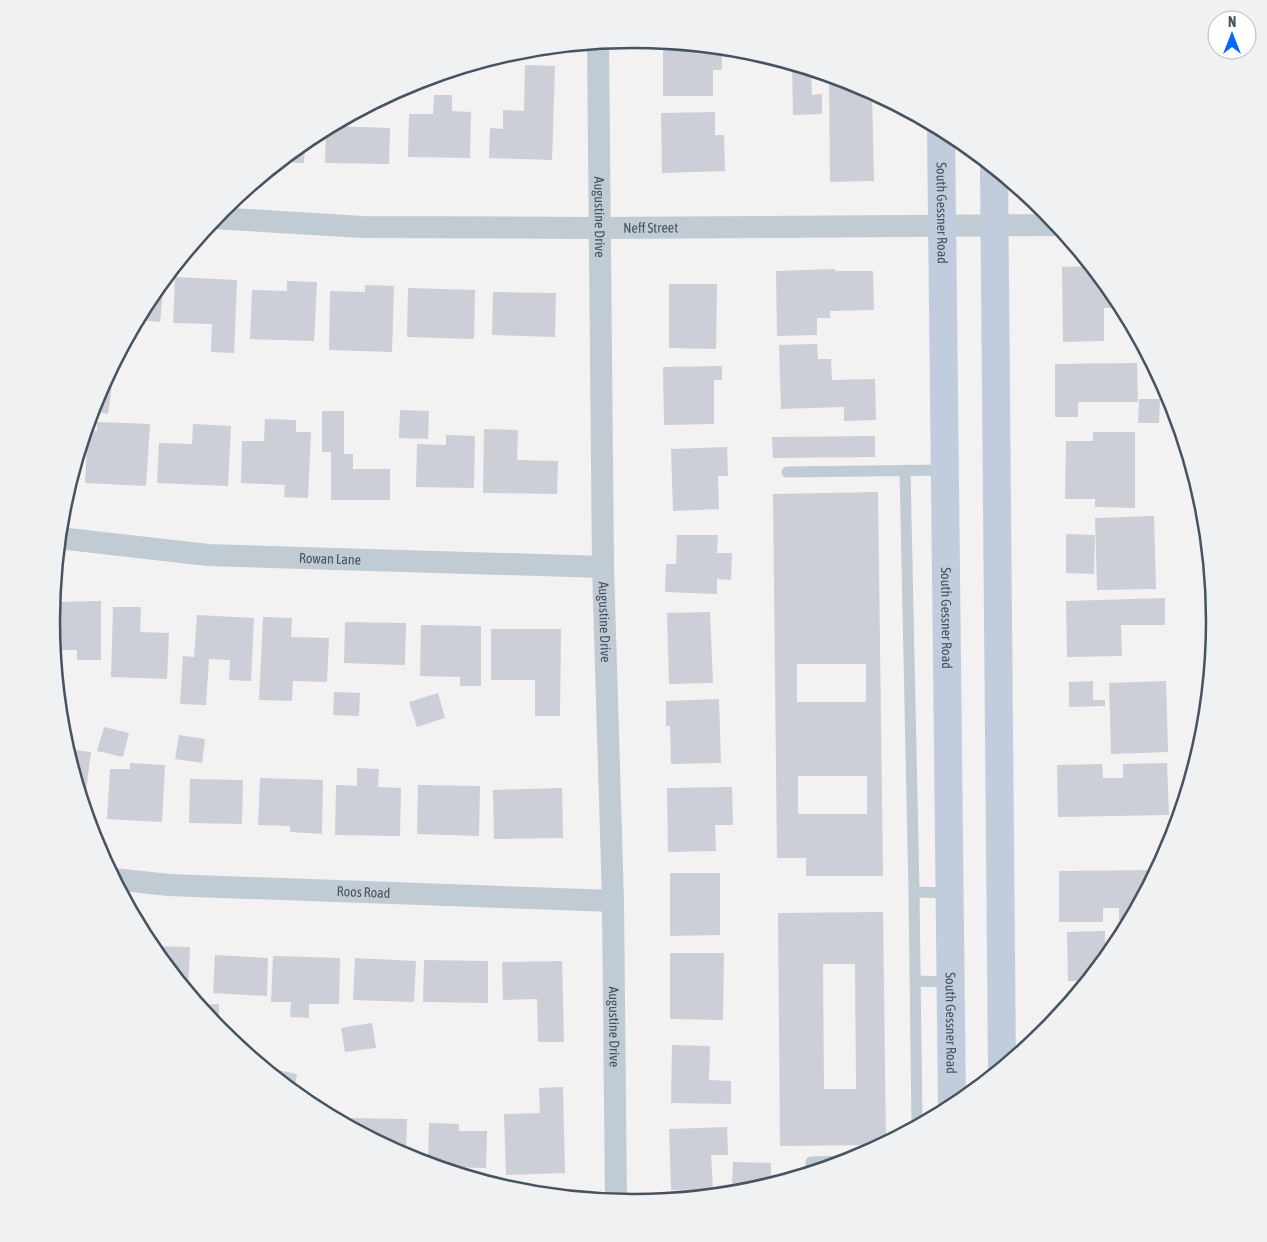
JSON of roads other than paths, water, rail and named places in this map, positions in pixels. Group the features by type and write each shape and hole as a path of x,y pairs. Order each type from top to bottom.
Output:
{"main road":[{"name":"South Gessner Road","path":"941,137 952,1098"},
{"path":"994,175 1002,1060"}],"street":[{"name":"Augustine Drive","path":"598,49 603,567 613,901 616,1194"},
{"name":"Neff Street","path":"225,219 362,227 599,228 1049,225"},
{"name":"Rowan Lane","path":"66,539 208,555 603,567"},
{"name":"Roos Road","path":"122,880 169,885 613,901"}],"lane":[{"path":"905,470 917,1120"},
{"path":"787,472 944,470"},
{"path":"914,892 950,893"},
{"path":"915,981 950,982"},
{"path":"810,1166 810,1162 824,1162"}]}
